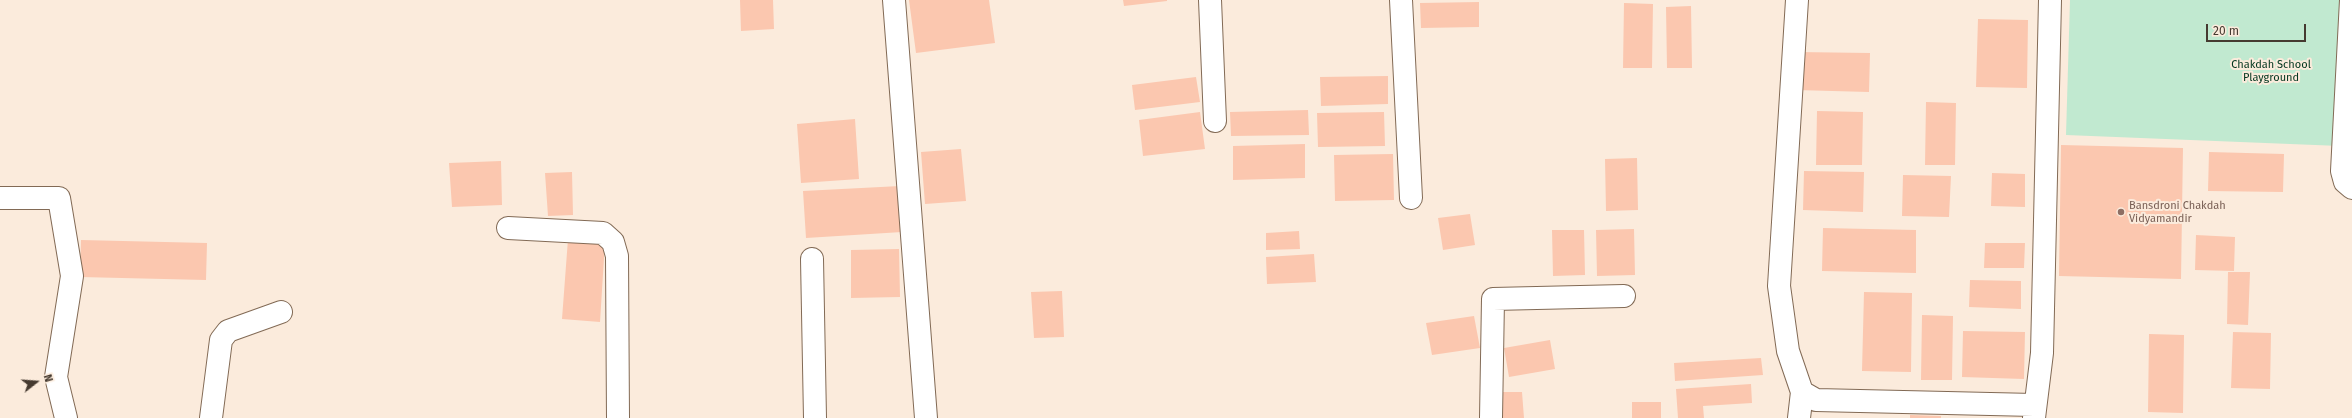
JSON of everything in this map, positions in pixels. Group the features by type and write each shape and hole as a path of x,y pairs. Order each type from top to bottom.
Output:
{"street":[{"path":"894,0 926,418"},
{"path":"1210,0 1215,121"},
{"path":"1401,0 1411,198"},
{"path":"1797,0 1779,286 1788,351 1802,392 1799,418"},
{"path":"1802,392 1816,400 2034,411 2042,352 2050,0"},
{"path":"2351,0 2342,170 2345,182 2352,188"},
{"path":"0,198 59,198 72,276 56,377 66,418"},
{"path":"508,228 603,233 613,242 617,256 618,418"},
{"path":"812,259 815,418"},
{"path":"1491,418 1492,299 1624,296"},
{"path":"211,418 221,340 228,331 281,312"}],"green space":[{"name":"Chakdah School Playground","path":"2070,0 2350,0 2340,146 2066,135"}],"building":[{"path":"740,0 773,0 774,29 741,31"},
{"path":"909,0 989,0 995,43 916,53"},
{"path":"1123,0 1167,0 1167,1 1124,6"},
{"path":"1479,2 1479,27 1421,28 1420,3"},
{"path":"1624,3 1653,4 1652,68 1623,68"},
{"path":"1691,6 1692,68 1667,68 1666,7"},
{"path":"1978,19 2028,20 2027,88 1976,87"},
{"path":"1797,52 1870,53 1869,92 1796,90"},
{"path":"1388,76 1388,104 1321,106 1320,77"},
{"path":"1196,77 1200,102 1135,110 1132,85"},
{"path":"1926,102 1956,103 1955,165 1925,165"},
{"path":"1308,110 1309,135 1231,136 1230,112"},
{"path":"1817,111 1863,112 1862,165 1816,165"},
{"path":"1200,112 1205,149 1143,156 1139,120"},
{"path":"1384,112 1385,146 1318,147 1317,113"},
{"path":"855,119 859,179 801,183 797,124"},
{"path":"1305,144 1305,178 1233,180 1233,146"},
{"path":"2061,145 2183,148 2181,279 2059,276"},
{"path":"961,149 966,201 925,204 921,152"},
{"path":"2209,152 2284,154 2283,192 2208,191"},
{"path":"1393,154 1394,200 1335,201 1334,155"},
{"path":"1637,158 1638,210 1606,211 1605,159"},
{"path":"501,161 502,205 452,207 449,163"},
{"path":"1804,171 1864,172 1863,212 1803,210"},
{"path":"572,172 573,215 548,216 545,173"},
{"path":"1992,173 2025,174 2025,207 1991,206"},
{"path":"1903,175 1951,176 1949,217 1902,216"},
{"path":"900,186 902,232 806,238 803,191"},
{"path":"1470,214 1475,245 1443,250 1438,218"},
{"path":"1823,228 1916,230 1916,273 1822,271"},
{"path":"1634,229 1635,275 1597,276 1596,230"},
{"path":"1552,230 1584,230 1585,275 1553,276"},
{"path":"1299,231 1300,249 1266,250 1266,233"},
{"path":"2196,235 2235,237 2234,271 2195,270"},
{"path":"568,239 605,242 600,322 562,319"},
{"path":"81,240 207,243 206,280 80,277"},
{"path":"1985,243 2025,243 2024,268 1984,268"},
{"path":"899,249 900,297 851,298 851,250"},
{"path":"1314,254 1316,282 1267,284 1266,257"},
{"path":"2228,272 2250,272 2248,325 2227,324"},
{"path":"1970,280 2021,281 2021,309 1969,307"},
{"path":"1062,291 1064,337 1034,338 1031,292"},
{"path":"1864,292 1912,293 1911,372 1862,371"},
{"path":"1922,315 1953,316 1952,380 1921,380"},
{"path":"1474,316 1480,348 1432,355 1426,323"},
{"path":"1963,331 2025,332 2024,379 1962,377"},
{"path":"2233,332 2271,333 2270,389 2231,388"},
{"path":"2149,334 2184,335 2183,413 2148,412"},
{"path":"1550,340 1555,369 1509,377 1504,348"},
{"path":"1761,358 1763,375 1675,381 1674,363"},
{"path":"1751,384 1752,403 1703,406 1704,418 1678,418 1676,389"},
{"path":"1502,392 1522,392 1524,418 1503,418"},
{"path":"1632,402 1661,402 1661,418 1632,418"},
{"path":"1910,415 1941,416 1941,418 1910,418"}],"place":[{"name":"Bansdroni Chakdah Vidyamandir","path":"2121,212"}]}
